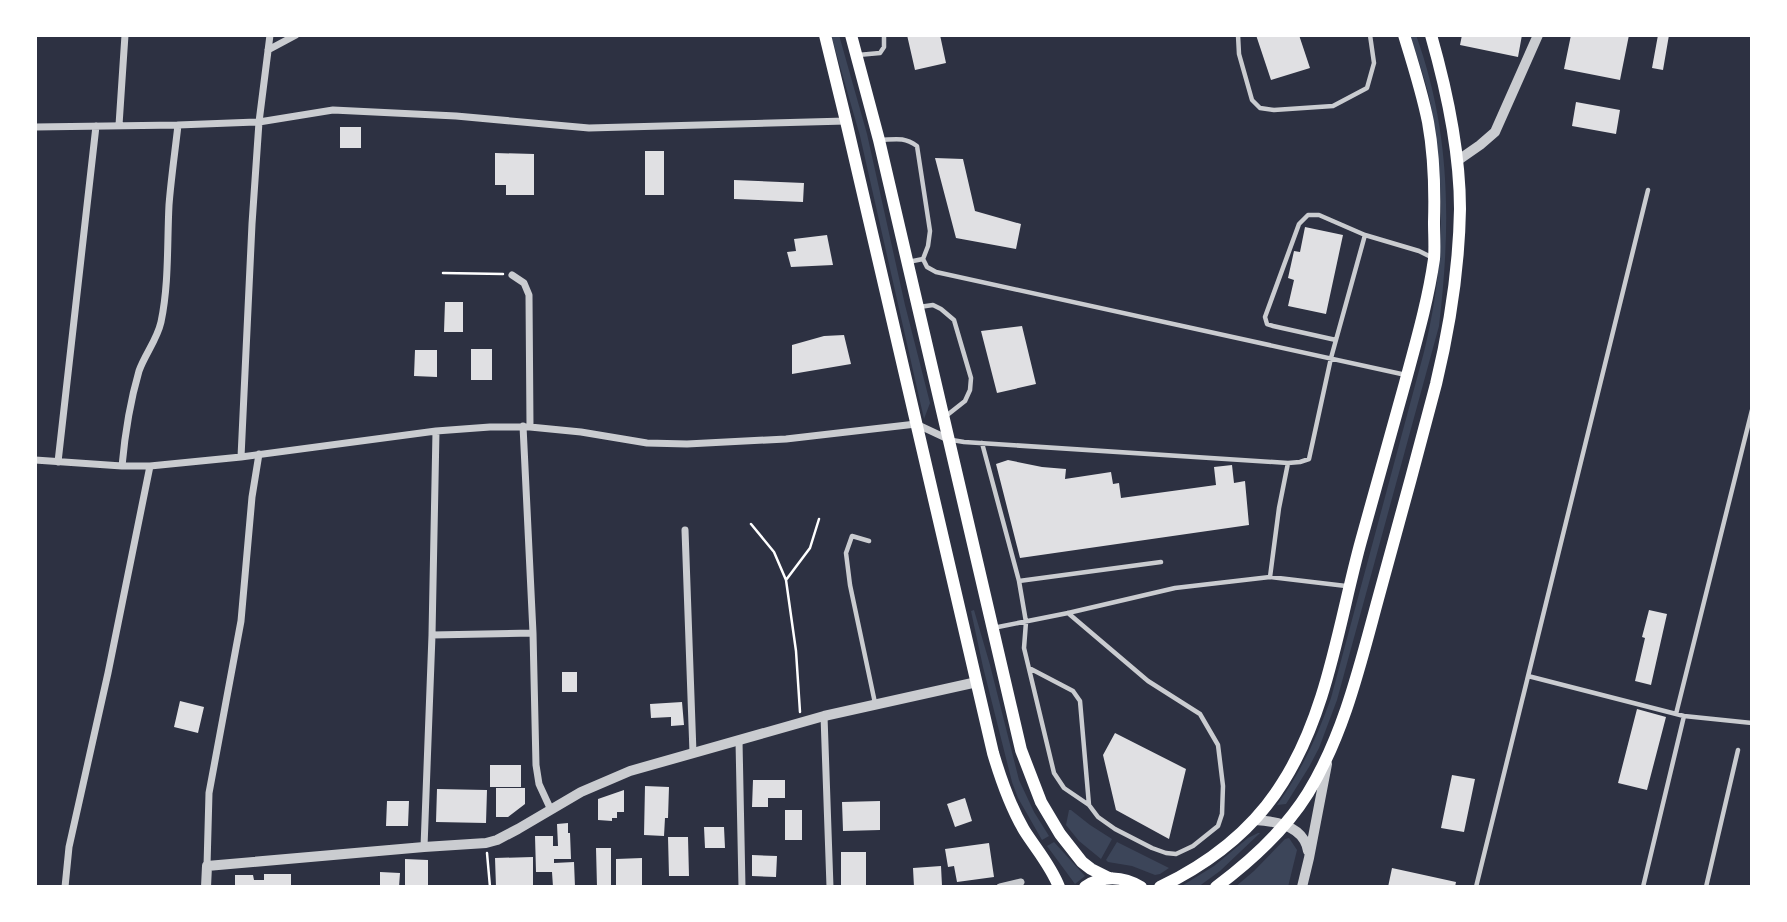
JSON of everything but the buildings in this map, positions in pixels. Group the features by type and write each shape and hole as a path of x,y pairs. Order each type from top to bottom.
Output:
{"main road":[{"path":"825,35 993,753 1014,811 1051,869 1059,887"},
{"path":"851,35 879,140 1021,750 1041,802 1055,826 1082,862 1109,878"},
{"path":"1160,887 1206,862 1255,820 1284,782 1314,722 1325,689 1349,586 1419,335 1434,258 1433,160 1417,75 1404,35"},
{"path":"1216,887 1254,856 1284,825 1327,760 1365,649 1446,343 1458,260 1460,207 1457,161 1446,92 1432,35"},
{"path":"1086,887 1098,880 1109,878 1124,879 1141,887"}],"street":[{"path":"119,125 125,35"},
{"path":"241,457 248,284 259,122 270,35"},
{"path":"268,50 296,35"},
{"path":"1457,161 1495,132 1538,35"},
{"path":"35,127 259,122 333,110 456,116 589,128 846,121"},
{"path":"122,466 129,410 140,370 161,323 178,125"},
{"path":"58,462 96,126"},
{"path":"512,275 524,283 529,295 527,427 536,765 539,784 551,810"},
{"path":"35,460 150,466 474,427 527,427 581,432 647,443 687,444 786,439 916,424 948,439"},
{"path":"424,847 436,431"},
{"path":"206,887 209,793 241,621 259,454"},
{"path":"65,887 69,846 150,466"},
{"path":"685,530 694,754"},
{"path":"432,635 533,633"},
{"path":"207,866 486,843 497,840 581,792 630,771 824,716 977,682"},
{"path":"824,716 830,887"},
{"path":"739,741 742,887"},
{"path":"1302,887 1327,760"},
{"path":"1255,820 1275,822 1299,833 1308,847 1309,858"},
{"path":"1000,887 1021,882"}],"lane":[{"path":"857,55 880,53 884,47 884,35"},
{"path":"1237,35 1239,54 1252,100 1260,108 1274,110 1333,106 1367,88 1374,63 1370,35"},
{"path":"879,140 900,139 917,146 930,231 923,258 927,267 936,272 1407,375"},
{"path":"1476,887 1648,190"},
{"path":"1336,340 1273,326 1267,324 1265,317 1299,224 1308,215 1319,215 1365,235 1434,258"},
{"path":"948,439 1288,463 1308,459 1331,358 1365,235"},
{"path":"907,262 923,258"},
{"path":"918,307 933,305 954,320 971,378 965,401 943,419"},
{"path":"1676,714 1752,410"},
{"path":"982,443 1019,581 1026,622 1024,649 1054,773 1064,788 1089,805 1098,817 1115,829 1166,853 1176,854 1193,846 1218,826 1222,814 1223,786 1218,746 1200,714 1148,681 1068,613"},
{"path":"1270,577 1288,463"},
{"path":"869,541 852,536 846,553 850,585 876,704"},
{"path":"1019,581 1161,562"},
{"path":"992,628 1175,588 1270,577 1349,586"},
{"path":"1030,668 1073,691 1080,701 1089,805"},
{"path":"1528,676 1684,716 1752,723"},
{"path":"1643,887 1684,716"},
{"path":"1706,887 1738,750"}],"path":[{"path":"443,273 512,275"},
{"path":"786,580 810,548 819,519"},
{"path":"751,524 774,552 786,580 796,651 801,722"},
{"path":"486,843 490,887"}],"shaded area":[{"path":"831,35 839,35 867,134 930,403 924,419 860,136"},
{"path":"1410,35 1416,35 1428,71 1442,143 1446,215 1439,326 1337,700 1309,767 1286,804 1277,805 1308,754 1331,698 1431,322 1441,232 1439,173 1430,102"},
{"path":"974,610 1019,780 1049,836 1042,840 1012,782 983,667 971,611"},
{"path":"1069,810 1112,839 1101,859 1079,841 1066,825"},
{"path":"1258,833 1220,871 1198,887 1180,887 1214,866"},
{"path":"1289,838 1297,850 1288,887 1235,887 1285,839"},
{"path":"1054,842 1085,876 1075,884 1047,846"},
{"path":"1117,842 1169,868 1155,875 1132,866 1108,862 1106,860"}]}
